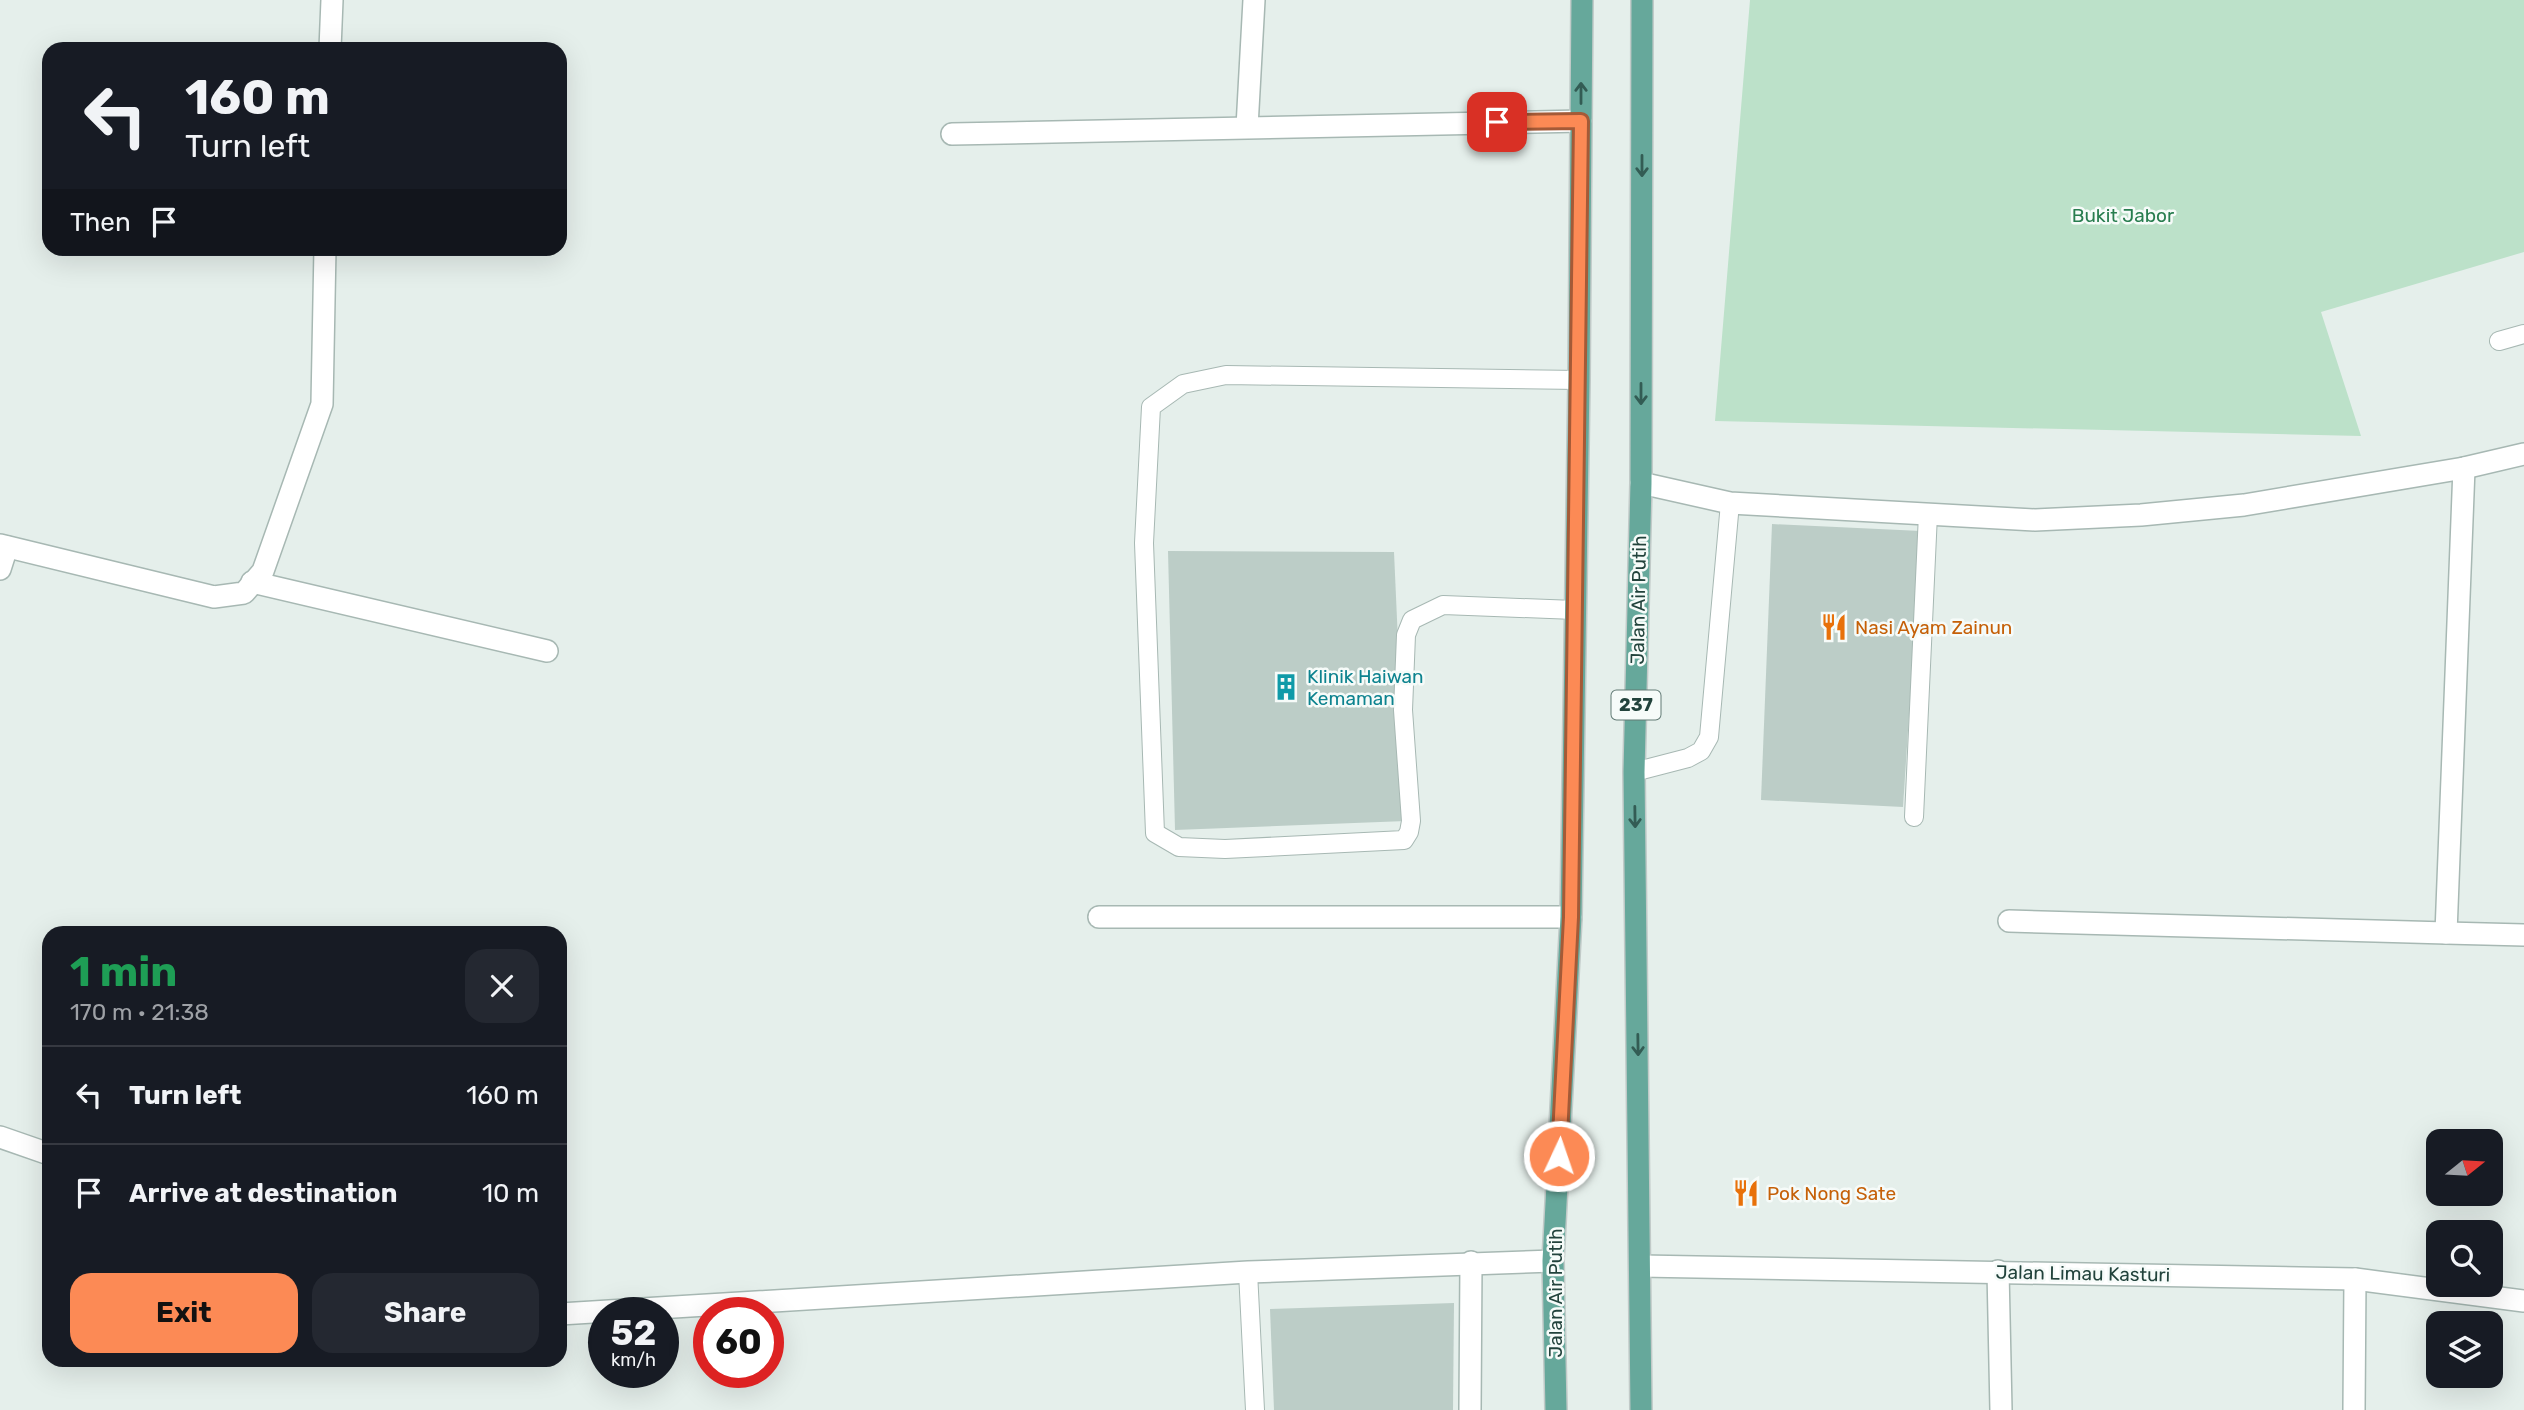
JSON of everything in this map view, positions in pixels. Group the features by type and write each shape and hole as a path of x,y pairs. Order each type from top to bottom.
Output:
{"main road":[{"name":"Jalan Air Putih","path":"1556,1410 1553,1261 1571,917 1579,380 1581,0"},
{"name":"Jalan Air Putih","path":"1641,1410 1634,772 1641,483 1642,0"}],"street":[{"path":"331,42 332,0"},
{"path":"1247,127 1254,0"},
{"path":"952,134 1581,121"},
{"path":"0,569 4,546 214,597 244,593 263,571 321,404 326,256"},
{"path":"1641,483 1730,503 2035,520 2141,515 2244,505 2465,468 2524,454"},
{"path":"2446,933 2465,468"},
{"path":"252,582 547,651"},
{"path":"1099,917 1571,917"},
{"path":"2009,921 2524,935"},
{"path":"0,1137 42,1152"},
{"path":"567,1314 1248,1272 1553,1261"},
{"path":"1469,1410 1471,1262"},
{"name":"Jalan Limau Kasturi","path":"1641,1266 2355,1279 2524,1301"},
{"path":"1998,1271 2001,1410"},
{"path":"2354,1410 2355,1279"}],"lane":[{"path":"2499,341 2524,334"},
{"path":"1575,610 1443,605 1412,620 1406,635 1403,710 1411,821 1404,840 1224,849 1179,847 1155,833 1144,543 1151,407 1183,384 1226,375 1579,380"},
{"path":"1634,772 1688,758 1701,751 1709,737 1730,503"},
{"path":"1914,817 1928,514"},
{"path":"1248,1272 1255,1410"}],"green space":[{"name":"Bukit Jabor","path":"1750,0 2524,0 2524,252 2321,312 2361,436 1715,421"}],"building":[{"path":"1772,524 1921,531 1903,807 1761,800"},
{"name":"Klinik Haiwan Kemaman","path":"1168,551 1394,552 1406,821 1175,830"},
{"path":"1454,1303 1453,1410 1274,1410 1270,1309"}],"place":[{"name":"Nasi Ayam Zainun","path":"1834,627"},
{"name":"Klinik Haiwan Kemaman","path":"1286,687"},
{"name":"Pok Nong Sate","path":"1746,1193"}],"route":[{"path":"1497,122 1581,121 1571,917 1559,1156"}]}
